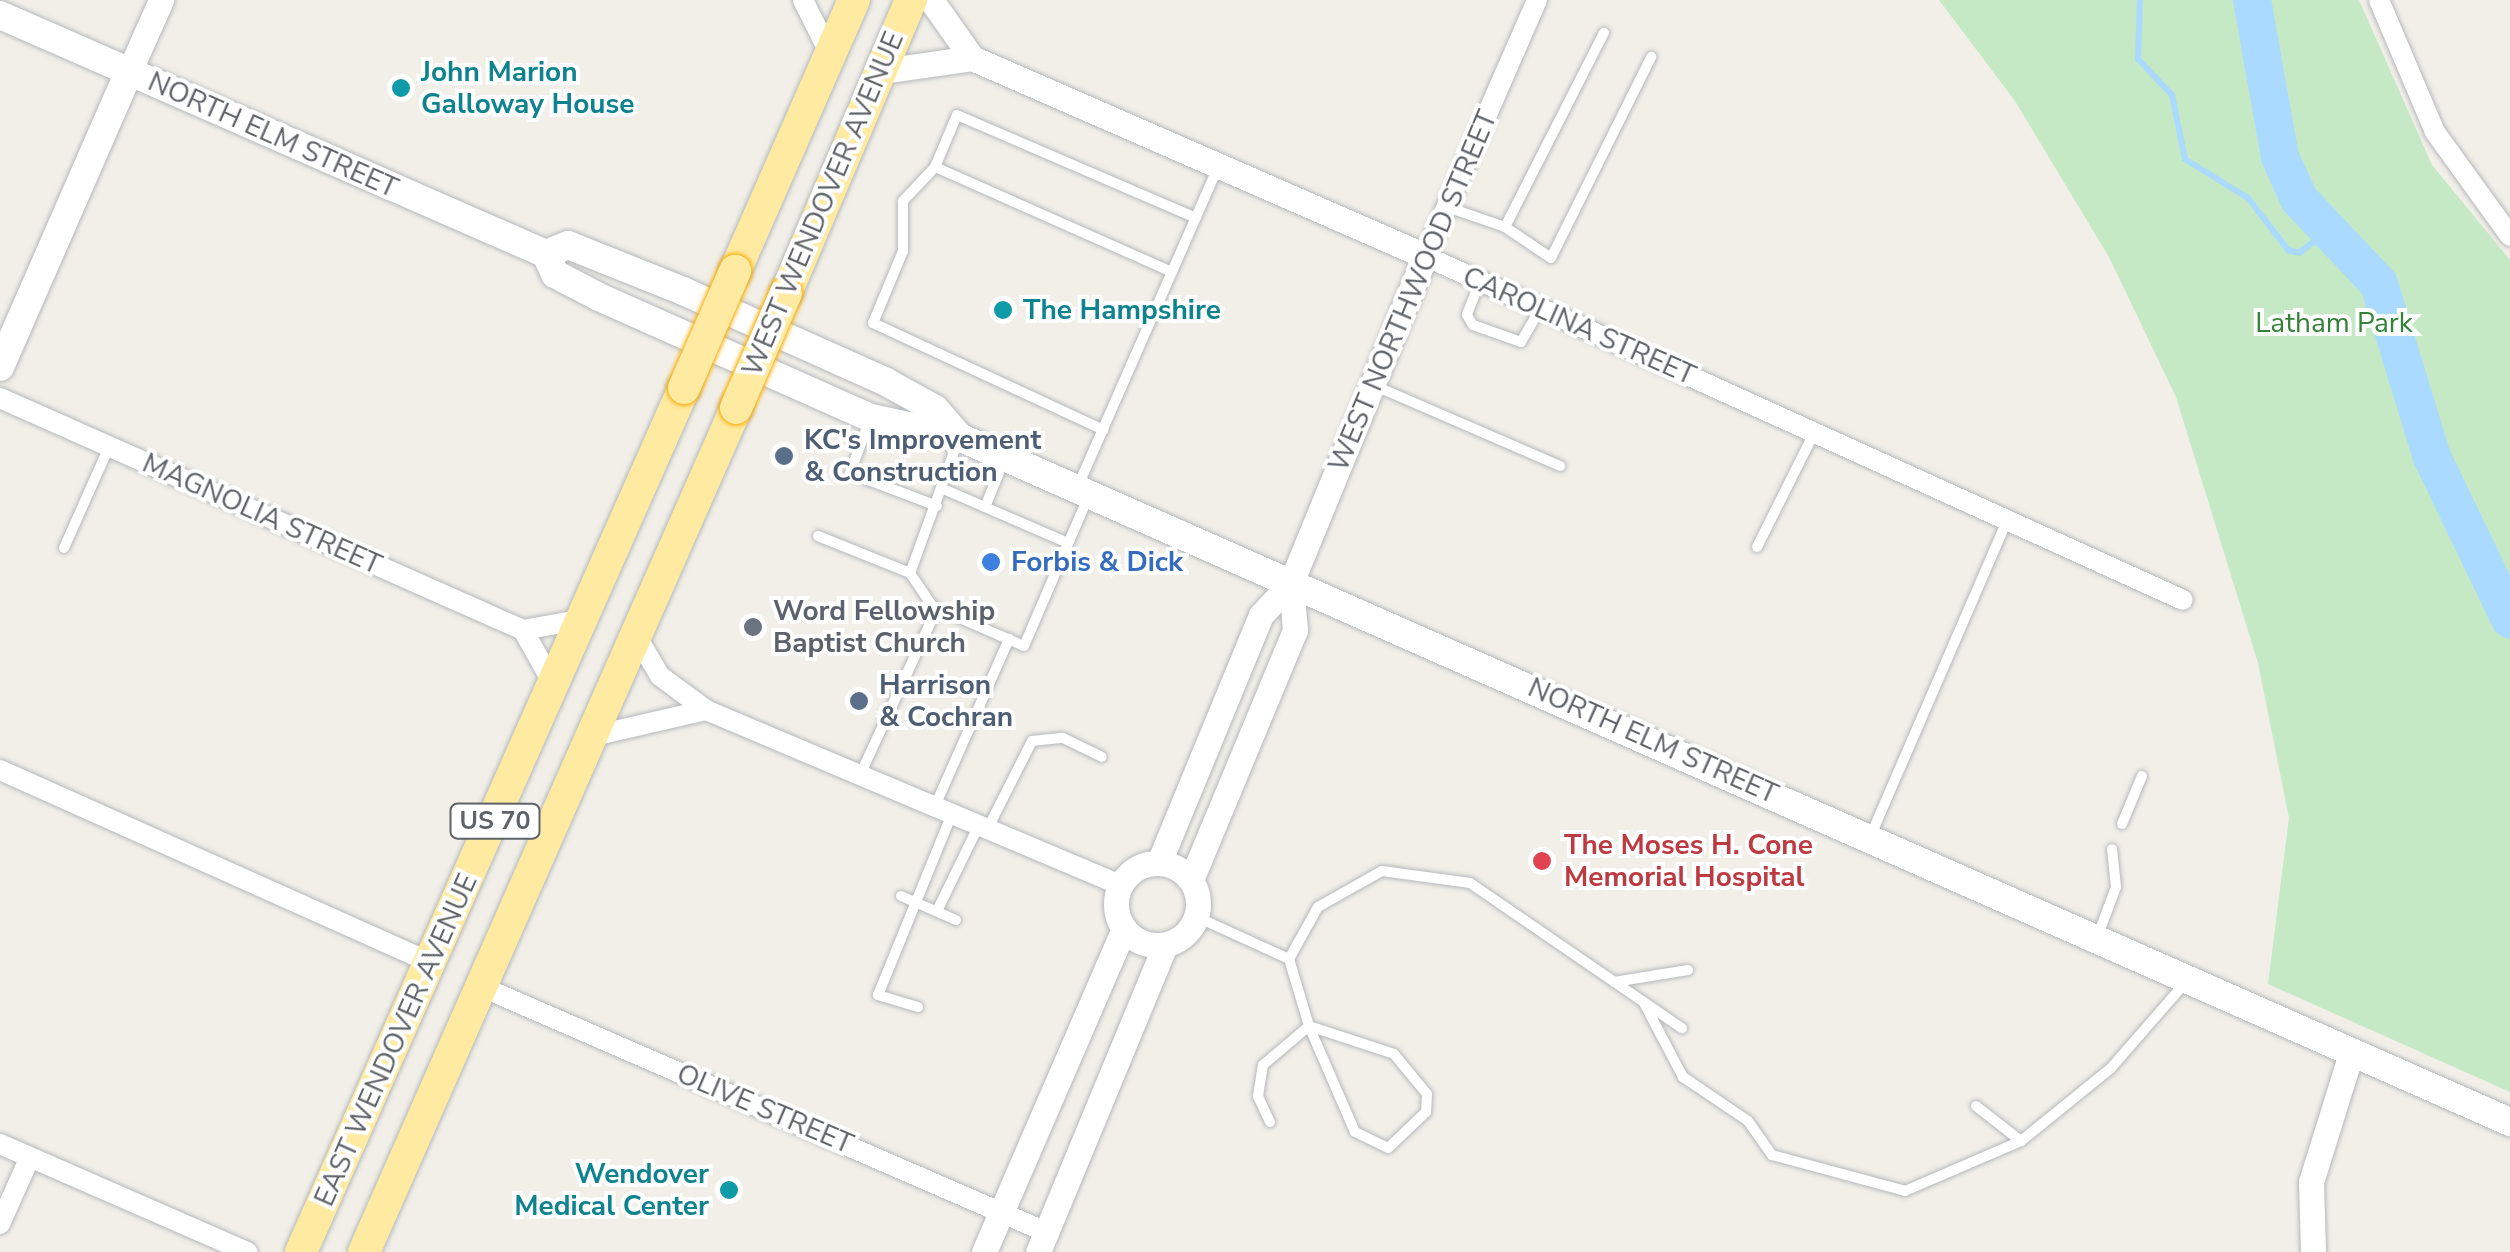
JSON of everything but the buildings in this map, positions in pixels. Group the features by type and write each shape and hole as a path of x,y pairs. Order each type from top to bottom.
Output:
{"highway":[{"name":"WEST WENDOVER AVENUE","path":"684,388 854,0"},
{"name":"WEST WENDOVER AVENUE","path":"736,408 911,0"},
{"name":"EAST WENDOVER AVENUE","path":"301,1252 586,619 684,388"},
{"name":"EAST WENDOVER AVENUE","path":"364,1252 736,408"}],"main road":[{"name":"NORTH ELM STREET","path":"0,15 546,254 554,274 599,297 871,418 959,437 2098,935 2510,1122"},
{"path":"0,367 129,72"},
{"name":"NORTH ELM STREET","path":"546,254 568,245 683,290 936,408 959,437"}],"street":[{"path":"129,72 160,0"},
{"path":"803,0 830,54"},
{"path":"880,71 972,58 932,0"},
{"name":"WEST NORTHWOOD STREET","path":"1291,583 1424,256 1537,0"},
{"path":"2379,0 2435,132 2510,236"},
{"name":"CAROLINA STREET","path":"972,58 1481,281 2184,600"},
{"name":"MAGNOLIA STREET","path":"0,398 523,630"},
{"path":"1121,885 1159,863 1261,615 1291,583"},
{"path":"1042,1242 1165,945 1196,917 1191,880 1295,630 1291,583"},
{"path":"555,688 523,630 586,619"},
{"path":"637,637 660,676 706,710 1121,885"},
{"path":"594,736 706,710"},
{"path":"0,770 430,962"},
{"path":"1159,863 1191,880"},
{"path":"984,1252 1124,929 1121,885"},
{"path":"1124,929 1165,945"},
{"name":"OLIVE STREET","path":"482,987 1002,1211 1042,1242"},
{"path":"2312,1252 2311,1182 2352,1050"},
{"path":"0,1144 247,1252"},
{"path":"0,1224 30,1157"}],"lane":[{"path":"1504,228 1604,32"},
{"path":"1446,207 1504,228 1551,258 1651,58"},
{"path":"1103,430 873,323 902,251 903,201 935,167 957,114 1196,218"},
{"path":"818,536 910,572 937,608 1024,646 1068,543 1103,430 1219,166"},
{"path":"935,167 1172,272"},
{"path":"1481,281 1466,315 1474,325 1521,342 1541,308"},
{"path":"1372,384 1560,466"},
{"path":"871,418 850,473 937,506"},
{"path":"1757,547 1815,432"},
{"path":"910,572 959,437"},
{"path":"64,548 109,446"},
{"path":"985,507 1005,457"},
{"path":"942,488 1068,543"},
{"path":"1871,836 2007,520"},
{"path":"860,775 937,608"},
{"path":"918,1007 878,995 1009,639"},
{"path":"937,911 1032,741 1063,738 1102,758"},
{"path":"2122,824 2142,776"},
{"path":"2098,935 2116,887 2112,849"},
{"path":"1289,959 1337,890 1403,868 1470,882 1682,1028"},
{"path":"900,896 956,920"},
{"path":"1196,917 1289,959 1309,1026 1367,1144 1388,1148 1413,1132 1427,1094 1414,1071 1373,1044 1309,1026"},
{"path":"1614,982 1688,970"},
{"path":"1644,1002 1683,1077 1748,1121 1780,1159 1905,1191 2021,1141 2110,1068 2191,977"},
{"path":"1270,1122 1258,1096 1263,1065 1309,1026"},
{"path":"1976,1106 2021,1141"}],"green space":[{"name":"Latham Park","path":"1939,0 2359,0 2432,165 2510,260 2510,1092 2268,984 2289,818 2258,663 2176,397 2109,257 2015,101"}],"waterway":[{"path":"2140,0 2138,59 2172,95 2185,159 2248,198 2288,250 2299,253 2327,232"},
{"path":"2252,0 2280,157 2299,199 2379,284 2432,457 2510,619"}],"place":[{"name":"John Marion Galloway House","path":"401,88"},
{"name":"The Hampshire","path":"1003,310"},
{"name":"KC's Improvement & Construction","path":"784,456"},
{"name":"Forbis & Dick","path":"991,562"},
{"name":"Word Fellowship Baptist Church","path":"753,627"},
{"name":"Harrison & Cochran","path":"859,701"},
{"name":"The Moses H. Cone Memorial Hospital","path":"1542,861"},
{"name":"Wendover Medical Center","path":"729,1190"}]}
